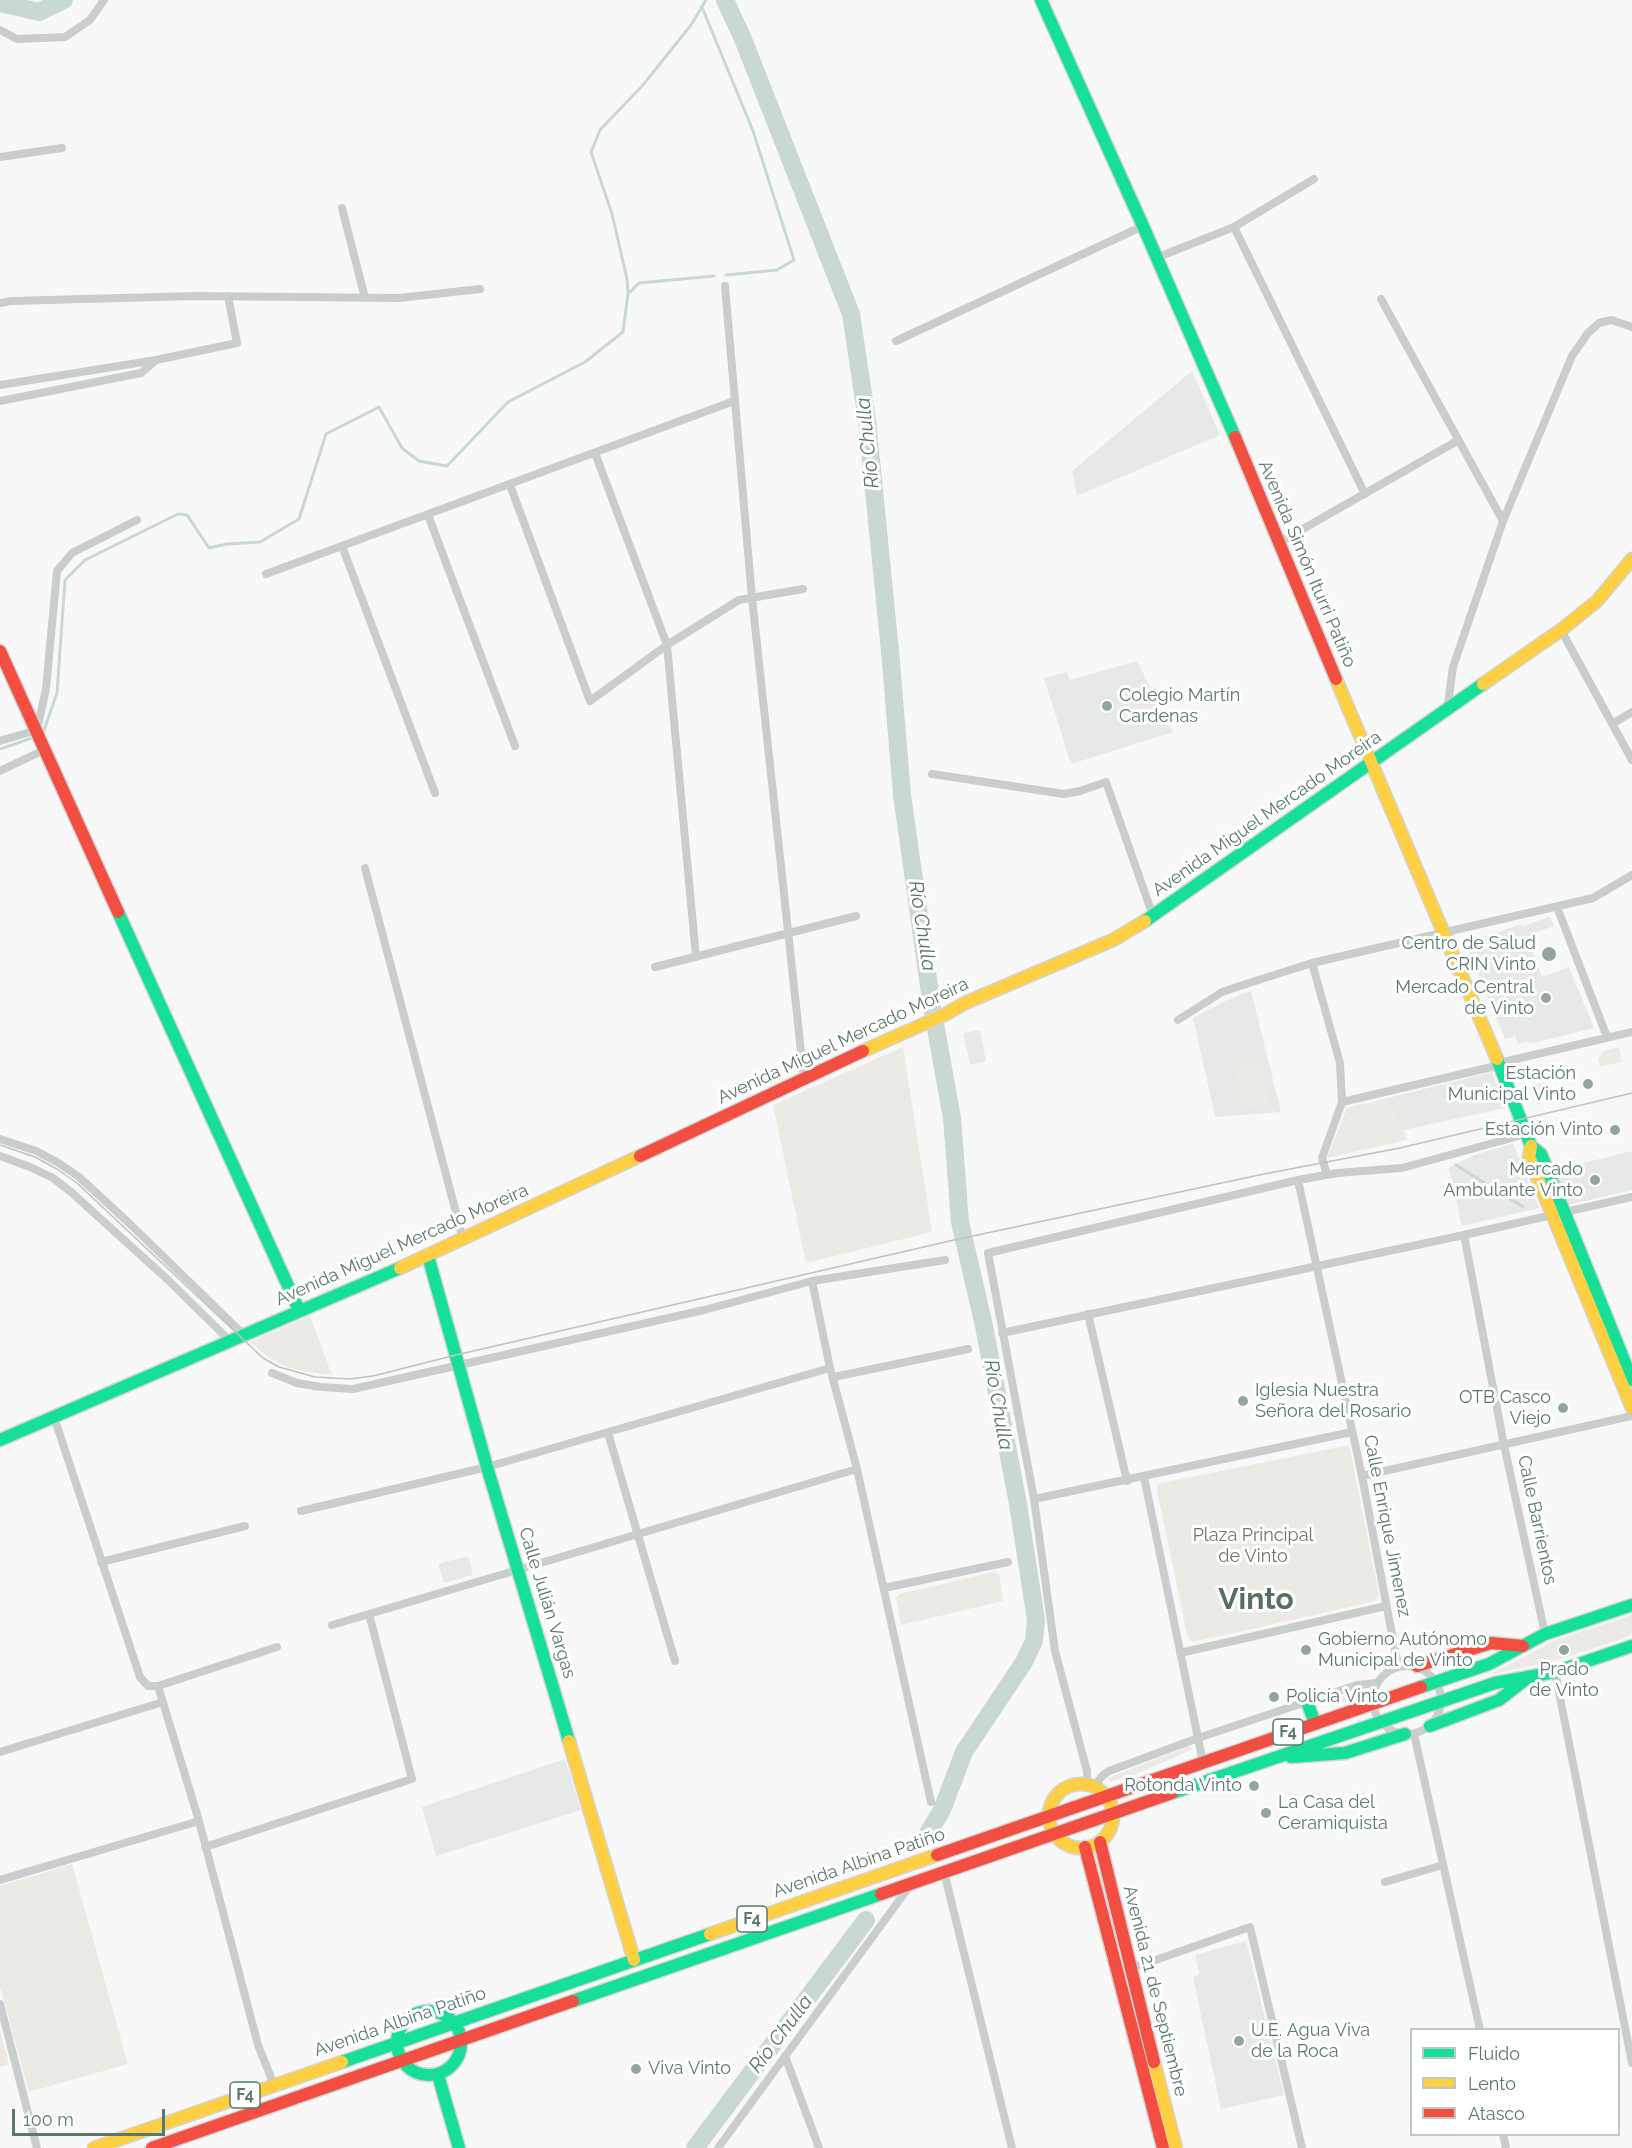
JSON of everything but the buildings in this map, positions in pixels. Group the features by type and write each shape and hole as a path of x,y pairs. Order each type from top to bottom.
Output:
{"main road":[{"name":"Avenida Simón Iturri Patiño","path":"1041,0 1143,226 1280,542 1370,762 1499,1064 1528,1140 1541,1154 1558,1213 1632,1408"},
{"name":"Avenida Miguel Mercado Moreira","path":"0,1440 428,1256 965,1003 1113,940 1153,916 1561,630 1597,600 1632,559"},
{"path":"0,651 299,1310"},
{"name":"Avenida Simón Iturri Patiño","path":"1558,1213 1632,1380"},
{"name":"Calle Julián Vargas","path":"428,1256 518,1571 634,1960"},
{"name":"Avenida Albina Patiño","path":"94,2148 1489,1664 1545,1634 1632,1605"},
{"path":"1417,1666 1491,1643 1523,1646"},
{"name":"Avenida Albina Patiño","path":"152,2148 1441,1701 1495,1683 1555,1672 1632,1647"},
{"path":"1430,1726 1499,1700 1530,1677"},
{"path":"1307,1702 1315,1723"},
{"path":"1270,1759 1345,1753 1410,1734"},
{"path":"1072,1786 1090,1786 1106,1796 1113,1814 1110,1830 1100,1842 1085,1848 1069,1845 1055,1834 1049,1816 1053,1802 1064,1789 1072,1786"},
{"name":"Avenida 21 de Septiembre","path":"1100,1842 1124,1970 1163,2148"},
{"name":"Avenida 21 de Septiembre","path":"1085,1848 1124,1970 1176,2148"},
{"path":"423,2011 434,2011 444,2015 454,2023 461,2040 458,2058 446,2071 438,2075 427,2076 417,2074 408,2068 402,2061 397,2042 398,2030 404,2021 413,2014 423,2011"},
{"path":"438,2075 459,2148"}],"street":[{"path":"0,30 17,39 65,37 90,20 104,0"},
{"path":"0,157 62,148"},
{"path":"1156,258 1234,227 1314,179"},
{"path":"342,208 364,298"},
{"path":"896,341 1143,226"},
{"path":"1234,227 1365,494"},
{"path":"725,286 752,598 804,1079"},
{"path":"0,303 228,297 399,298 480,289"},
{"path":"0,385 156,360 237,343 228,297"},
{"path":"1381,299 1503,521"},
{"path":"1447,711 1453,667 1503,521 1572,356 1588,333 1599,323 1611,320 1632,327"},
{"path":"0,401 141,373 156,360"},
{"path":"266,574 734,401"},
{"path":"1280,542 1457,441"},
{"path":"595,453 667,645 696,957"},
{"path":"510,485 590,701 667,645 739,600 802,589"},
{"path":"428,515 516,746"},
{"path":"0,771 40,737 57,570 72,554 137,520"},
{"path":"342,546 435,793"},
{"path":"1561,630 1632,760"},
{"path":"1612,724 1632,712"},
{"path":"0,741 40,737"},
{"path":"932,774 1064,794 1106,782 1153,916"},
{"path":"365,868 463,1239"},
{"path":"1178,1020 1222,992 1312,963 1593,898 1632,874"},
{"path":"1557,907 1607,1037"},
{"path":"655,967 856,916"},
{"path":"1312,963 1340,1063 1341,1102 1322,1158 1327,1175"},
{"path":"1341,1102 1632,1032"},
{"path":"0,1139 36,1151 79,1177 246,1336"},
{"path":"1377,1683 1357,1685 1198,1738 1109,1771 1090,1786 1055,1651 1034,1499 988,1253 1298,1180 1402,1168 1528,1140"},
{"path":"0,1156 30,1167 52,1178 72,1192 167,1279 231,1342"},
{"name":"Calle Enrique Jimenez","path":"1298,1180 1362,1476 1398,1666"},
{"path":"1002,1333 1632,1197"},
{"name":"Calle Barrientos","path":"1464,1235 1504,1445 1545,1634"},
{"path":"272,1374 297,1383 353,1389 704,1310 812,1281 945,1260"},
{"path":"812,1281 830,1368 857,1469 931,1802"},
{"path":"1088,1314 1127,1481"},
{"path":"834,1377 968,1349"},
{"path":"301,1511 488,1467 830,1368"},
{"path":"1362,1476 1632,1416"},
{"path":"54,1417 140,1677 148,1686 158,1686 277,1647"},
{"path":"1034,1499 1352,1432"},
{"path":"608,1433 675,1661"},
{"path":"333,1625 857,1469"},
{"path":"1144,1477 1203,1762"},
{"path":"101,1562 245,1526"},
{"path":"884,1588 1008,1562"},
{"path":"1180,1653 1386,1606"},
{"path":"205,1847 412,1779 369,1614"},
{"path":"1398,1666 1417,1666 1429,1673 1436,1682 1441,1701 1439,1711 1430,1726 1410,1734 1388,1728 1373,1703 1377,1683 1388,1671 1398,1666"},
{"path":"1555,1672 1632,2063"},
{"path":"158,1686 199,1821 258,2045 273,2085"},
{"path":"0,1752 163,1702"},
{"path":"1410,1734 1443,1865 1480,2028"},
{"path":"0,1880 199,1821"},
{"path":"1385,1882 1443,1865"},
{"path":"944,1872 1012,2148"},
{"path":"718,2148 912,1883"},
{"path":"1124,1970 1250,1927 1302,2148"},
{"path":"0,2004 37,2148"},
{"path":"785,2056 819,2148"}],"shaded area":[{"path":"1192,371 1220,435 1077,496 1072,471"},
{"name":"Colegio Martín Cardenas","path":"1137,661 1173,732 1071,764 1044,678 1067,672 1070,680"},
{"name":"Mercado Central de Vinto","path":"1550,916 1554,926 1531,934 1533,941 1529,942 1542,977 1569,967 1594,1028 1529,1044 1528,1041 1518,1044 1515,1036 1505,1039 1467,948 1486,940 1485,937 1521,924 1523,927"},
{"path":"1251,991 1281,1112 1215,1117 1193,1018 1227,1000"},
{"path":"980,1030 986,1061 970,1065 963,1033"},
{"path":"1492,1072 1505,1108 1404,1130 1384,1099"},
{"path":"1513,1143 1539,1208 1462,1226 1449,1167 1475,1155"},
{"name":"Mercado Ambulante Vinto","path":"1632,1151 1632,1190 1568,1205 1555,1170"},
{"path":"468,1556 473,1575 444,1583 438,1564"},
{"path":"565,1759 581,1810 436,1856 422,1807"},
{"name":"U.E. Agua Viva de la Roca","path":"1246,1941 1284,2095 1221,2109 1193,1977 1199,1974 1195,1955"}],"green space":[{"path":"903,1047 932,1232 806,1263 773,1105"},
{"path":"1619,1047 1622,1062 1600,1067 1598,1060 1603,1051"},
{"path":"1261,1063 1270,1103 1243,1109 1234,1069"},
{"path":"1544,1082 1547,1094 1534,1098 1530,1086"},
{"path":"1384,1099 1404,1130 1406,1140 1327,1158 1347,1108"},
{"path":"310,1316 332,1375 287,1367 268,1357 250,1342"},
{"name":"Plaza Principal de Vinto","path":"1349,1445 1379,1595 1375,1601 1193,1642 1188,1638 1157,1484"},
{"path":"994,1572 999,1574 1003,1601 901,1625 896,1598 899,1594"},
{"name":"Prado de Vinto","path":"1632,1615 1632,1634 1622,1639 1561,1659 1489,1675 1556,1640"},
{"path":"1360,1689 1366,1691 1361,1696 1339,1704 1335,1703 1336,1700"},
{"path":"1189,1746 1193,1749 1130,1777 1110,1782 1108,1778"},
{"path":"72,1864 128,2064 29,2092 0,1986 0,1886"},
{"path":"0,2029 9,2065 0,2067"}],"waterway":[{"path":"0,3 39,12 64,0"},
{"path":"628,294 627,279 612,214 591,152 600,130 643,85 691,25 706,0"},
{"name":"Río Chulla","path":"725,0 743,39 851,314 867,420 902,795 932,1007 952,1118 960,1222 984,1326 1018,1504 1036,1620 1034,1641 1024,1662 964,1752 942,1810 924,1840"},
{"path":"702,7 753,131 794,260 777,270 726,275"},
{"path":"40,733 44,730 57,693 65,580 85,560 178,514 187,515 209,548 227,544 260,542 299,519 326,434 379,407 402,448 419,461 447,466 508,402 585,362 623,332 628,294 639,283 714,276"},
{"path":"0,749 35,737"},
{"path":"1456,1165 1523,1207"},
{"name":"Río Chulla","path":"695,2148 866,1920"}],"tram line":[{"path":"0,1145 35,1157 77,1183 263,1358 279,1367 315,1377 350,1379 373,1376 954,1240 1264,1174 1400,1148 1632,1093"}],"traffic: fast":[{"path":"1041,0 1235,437"},
{"path":"1145,921 1483,684"},
{"path":"118,912 299,1310"},
{"path":"1497,1059 1531,1146 1541,1154 1632,1380"},
{"path":"428,1256 487,1467 569,1741"},
{"path":"0,1440 400,1268"},
{"path":"1421,1687 1489,1664 1545,1634 1632,1605"},
{"path":"1172,1793 1495,1683 1555,1672 1632,1646"},
{"path":"1430,1726 1499,1700 1526,1679"},
{"path":"1307,1702 1315,1723"},
{"path":"1291,1757 1345,1753 1405,1734"},
{"path":"573,2001 881,1894"},
{"path":"342,2062 710,1934"},
{"path":"423,2011 435,2011 452,2020 459,2031 461,2043 459,2055 452,2066 435,2075 423,2075 411,2070 402,2061 397,2049 397,2037 402,2025 411,2016 423,2011"},
{"path":"438,2075 459,2148"}],"traffic: slow":[{"path":"1483,684 1561,630 1597,601 1632,559"},
{"path":"1336,679 1497,1059"},
{"path":"863,1051 946,1014 965,1003 1113,940 1145,921"},
{"path":"1531,1146 1529,1158 1632,1408"},
{"path":"400,1268 640,1156"},
{"path":"569,1741 634,1960"},
{"path":"1081,1784 1099,1790 1107,1798 1113,1816 1107,1834 1099,1842 1081,1848 1063,1842 1055,1834 1049,1816 1055,1798 1063,1790 1081,1784"},
{"path":"710,1934 937,1855"},
{"path":"94,2148 342,2062"},
{"path":"1154,2062 1176,2148"}],"traffic: jam":[{"path":"1235,437 1336,679"},
{"path":"0,651 118,912"},
{"path":"640,1156 863,1051"},
{"path":"1417,1666 1491,1643 1523,1646"},
{"path":"937,1855 1421,1687"},
{"path":"881,1894 1172,1793"},
{"path":"1100,1842 1154,2062"},
{"path":"1085,1847 1163,2148"},
{"path":"152,2148 573,2001"}],"place":[{"name":"Colegio Martín Cardenas","path":"1107,706"},
{"name":"Centro de Salud CRIN Vinto","path":"1549,954"},
{"name":"Mercado Central de Vinto","path":"1546,998"},
{"name":"Estación Municipal Vinto","path":"1588,1084"},
{"name":"Estación Vinto","path":"1615,1130"},
{"name":"Mercado Ambulante Vinto","path":"1595,1180"},
{"name":"Iglesia Nuestra Señora del Rosario","path":"1243,1401"},
{"name":"OTB Casco Viejo","path":"1563,1408"},
{"name":"Gobierno Autónomo Municipal de Vinto","path":"1306,1650"},
{"name":"Prado de Vinto","path":"1564,1650"},
{"name":"Policía Vinto","path":"1274,1697"},
{"name":"Rotonda Vinto","path":"1254,1786"},
{"name":"La Casa del Ceramiquista","path":"1266,1813"},
{"name":"U.E. Agua Viva de la Roca","path":"1239,2041"},
{"name":"Viva Vinto","path":"636,2069"}],"district":[{"name":"Vinto","path":"1256,1600"}]}
